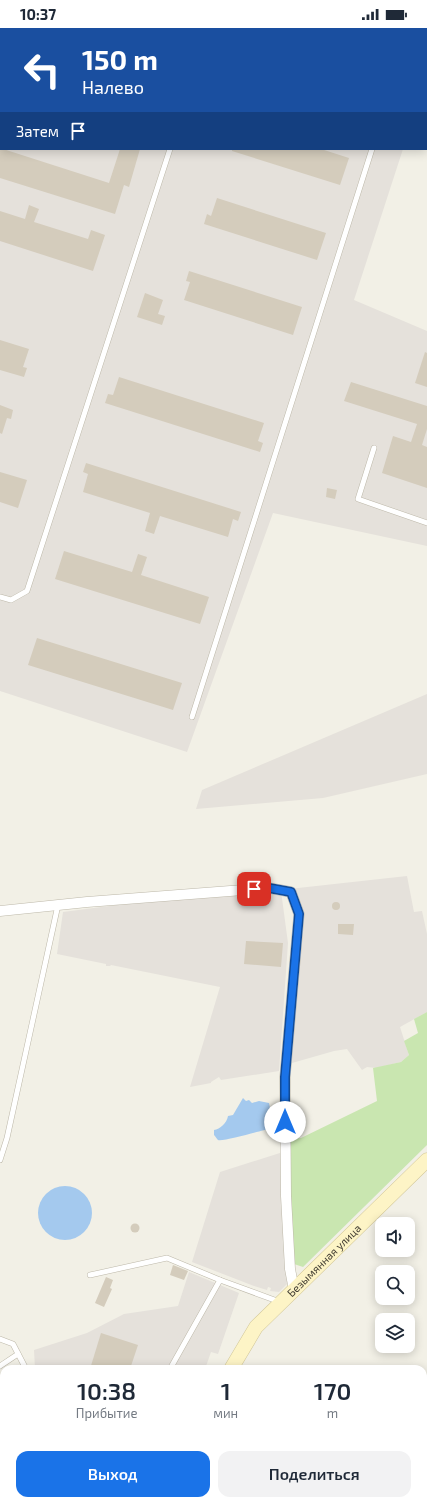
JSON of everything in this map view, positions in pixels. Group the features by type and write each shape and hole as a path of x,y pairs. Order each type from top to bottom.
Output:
{"main road":[{"name":"Безымянная улица","path":"233,1365 256,1327 427,1160"}],"street":[{"path":"0,911 269,888 291,892 299,914 285,1077 286,1203 290,1269 294,1290"}],"lane":[{"path":"0,597 11,600 27,591 170,150"},
{"path":"192,717 372,150"},
{"path":"374,448 358,499 427,523"},
{"path":"0,1160 7,1138 58,905"},
{"path":"90,1275 167,1258 220,1280 281,1302"},
{"path":"172,1365 220,1280"},
{"path":"0,1339 13,1344 24,1365"},
{"path":"2,1365 18,1354"}],"shaded area":[{"path":"0,150 403,150 354,300 427,331 427,546 273,513 187,752 0,691"},
{"path":"427,694 427,774 323,798 196,809 202,790"},
{"path":"407,876 414,912 422,911 427,934 427,1012 400,1027 409,1055 401,1062 376,1068 367,1067 362,1070 347,1049 334,1051 285,1065 296,921 289,889"},
{"path":"281,891 288,943 279,1071 221,1080 219,1077 211,1083 190,1087 220,987 111,965 106,966 106,964 57,954 63,912 193,895"},
{"path":"283,1152 288,1283 279,1292 270,1291 271,1288 268,1287 267,1290 254,1286 192,1262 220,1172"},
{"path":"189,1272 239,1293 218,1354 211,1352 206,1365 35,1365 34,1350 87,1333 124,1314 178,1306"}],"green space":[{"path":"427,1012 427,1145 303,1267 294,1264 291,1260 289,1139 301,1138 377,1101 373,1068 401,1062 409,1055 404,1041 418,1033 414,1019"}],"water":[{"path":"243,1098 252,1103 259,1101 269,1103 271,1113 279,1113 278,1117 276,1117 274,1121 279,1128 278,1133 275,1133 270,1129 218,1140 214,1135 214,1130 223,1125 228,1116 233,1115"},
{"path":"60,1186 70,1186 80,1190 88,1198 92,1208 92,1218 88,1228 80,1236 70,1240 60,1240 50,1236 42,1228 38,1218 38,1208 42,1198 50,1190"}],"building":[{"path":"0,150 6,150 109,183 120,150 140,150 129,187 124,185 115,214 0,178"},
{"path":"324,150 349,158 340,185 232,151"},
{"path":"217,198 326,233 317,260 204,224 207,214 211,216"},
{"path":"29,205 39,209 34,222 88,239 91,230 105,235 93,271 0,241 0,211 25,219"},
{"path":"189,271 302,307 293,335 184,300 190,282 186,281"},
{"path":"145,293 163,300 158,314 165,316 162,325 137,317"},
{"path":"0,340 29,349 23,367 27,368 24,377 0,370"},
{"path":"425,352 427,353 427,387 415,383"},
{"path":"119,377 264,423 258,441 263,443 260,452 105,403 108,394 113,395"},
{"path":"351,382 427,406 427,429 422,445 427,447 427,488 382,473 393,436 411,442 417,424 344,401"},
{"path":"0,405 13,410 11,419 7,418 2,434 0,433"},
{"path":"86,463 241,512 238,521 233,519 228,537 160,516 154,534 145,531 150,513 83,492 88,474 83,472"},
{"path":"0,472 27,480 18,508 0,502"},
{"path":"327,488 337,490 335,499 326,497"},
{"path":"64,551 132,572 138,554 147,557 141,575 209,597 200,624 55,579"},
{"path":"37,638 182,683 173,710 28,665"},
{"path":"334,902 338,902 340,906 338,910 334,910 332,908 332,904"},
{"path":"338,924 354,924 353,935 338,934"},
{"path":"246,941 283,943 281,967 244,964"},
{"path":"135,1223 140,1228 135,1233 130,1228"},
{"path":"173,1265 188,1271 184,1280 170,1275"},
{"path":"106,1277 113,1280 110,1288 112,1289 104,1307 95,1303"},
{"path":"101,1333 138,1345 131,1365 91,1365"}],"route":[{"path":"254,889 269,888 291,892 299,914 285,1077 285,1122"}]}
